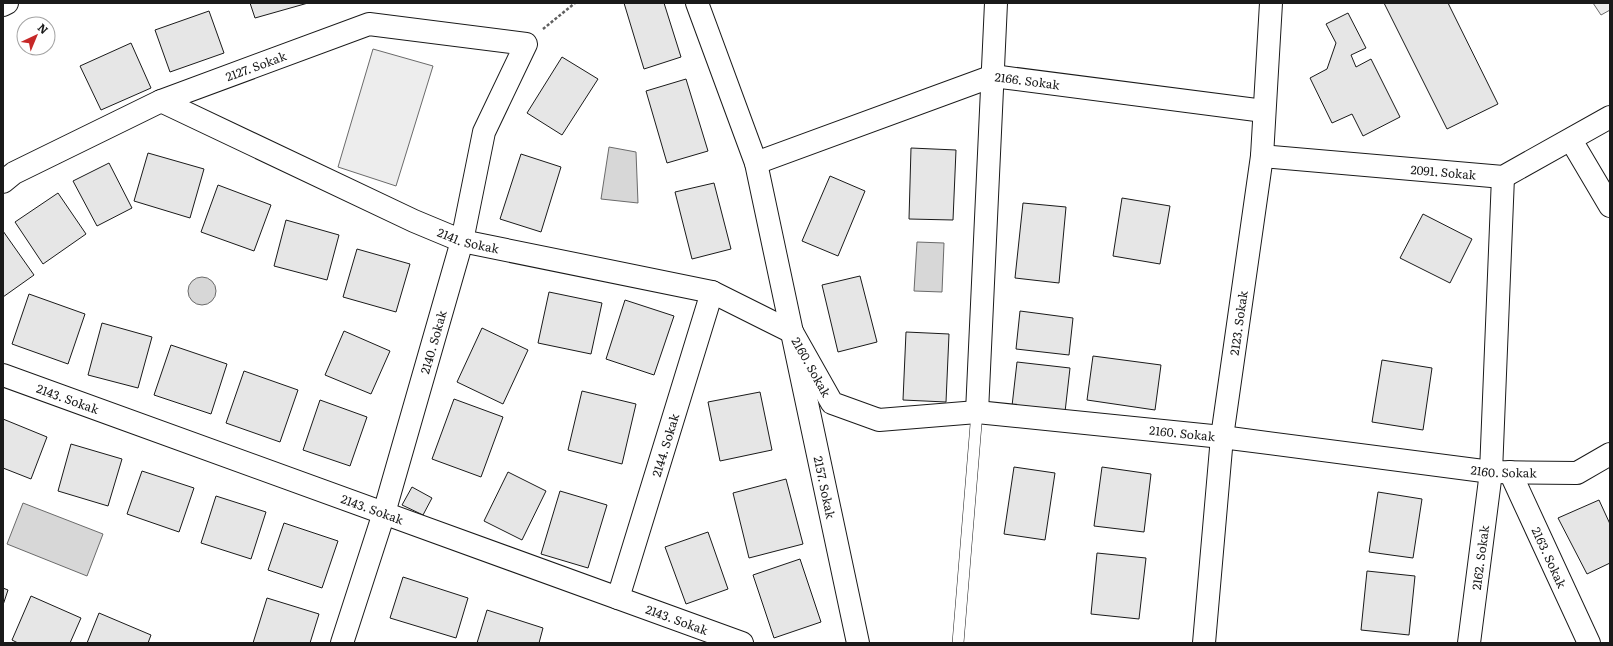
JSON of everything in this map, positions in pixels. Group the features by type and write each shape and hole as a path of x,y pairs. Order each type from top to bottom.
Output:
{"street":[{"path":"3,5 7,3"},
{"name":"2157. Sokak","path":"697,3 756,163 858,643"},
{"path":"977,412 996,3"},
{"name":"2123. Sokak","path":"1204,643 1222,437 1262,156 1271,3"},
{"name":"2127. Sokak","path":"3,182 14,174 161,101 369,24 526,44"},
{"name":"2140. Sokak","path":"342,643 384,513 462,242 484,132 526,44"},
{"name":"2166. Sokak","path":"756,163 993,76 1264,111"},
{"name":"2141. Sokak","path":"161,101 414,221 462,242 712,292 792,332"},
{"path":"1503,177 1610,117"},
{"path":"1571,140 1610,206"},
{"name":"2091. Sokak","path":"1262,156 1503,177"},
{"name":"2162. Sokak","path":"1469,643 1500,472 1503,177"},
{"name":"2144. Sokak","path":"618,598 712,292"},
{"name":"2160. Sokak","path":"792,332 832,403 878,420 977,412 1222,437 1500,472 1577,473 1610,454"},
{"name":"2143. Sokak","path":"3,375 742,643"},
{"name":"2163. Sokak","path":"1500,472 1589,643"}],"lane":[{"path":"958,643 977,412"}],"path":[{"path":"526,44 576,3"}],"shaded area":[{"path":"1593,3 1610,3 1610,10 1601,15"},
{"path":"373,49 433,66 396,186 338,167"},
{"path":"609,147 636,152 638,203 601,199"},
{"path":"917,242 944,243 942,292 914,291"},
{"path":"202,277 212,281 216,291 212,301 202,305 192,301 188,291 192,281"},
{"path":"23,503 103,534 87,576 7,544"}],"building":[{"path":"250,3 308,3 255,18"},
{"path":"624,3 664,3 681,57 644,69"},
{"path":"1384,3 1448,3 1498,104 1447,129"},
{"path":"209,11 224,53 170,72 155,30"},
{"path":"1348,13 1366,48 1351,55 1356,67 1371,59 1400,117 1363,136 1352,114 1332,123 1310,78 1327,69 1336,43 1326,24"},
{"path":"131,43 151,88 101,110 80,66"},
{"path":"562,57 598,79 562,135 527,113"},
{"path":"686,79 708,151 667,163 646,91"},
{"path":"911,148 956,150 953,220 909,219"},
{"path":"148,153 204,169 190,218 134,201"},
{"path":"521,154 561,167 541,232 500,219"},
{"path":"109,163 132,208 97,226 73,181"},
{"path":"830,176 865,191 838,256 802,241"},
{"path":"714,183 731,249 692,259 675,192"},
{"path":"218,185 271,205 254,251 201,232"},
{"path":"58,193 86,234 43,264 15,222"},
{"path":"1122,198 1170,206 1160,264 1113,256"},
{"path":"1023,203 1066,207 1059,283 1015,278"},
{"path":"1423,214 1472,239 1450,283 1400,258"},
{"path":"286,220 339,235 327,280 274,266"},
{"path":"3,231 34,275 3,297"},
{"path":"357,249 410,264 396,312 343,297"},
{"path":"860,276 877,342 838,352 822,285"},
{"path":"549,292 602,303 591,354 538,343"},
{"path":"29,294 85,314 68,364 12,344"},
{"path":"625,300 674,316 654,375 606,359"},
{"path":"1020,311 1073,318 1069,355 1016,349"},
{"path":"102,323 152,337 138,388 88,375"},
{"path":"482,328 528,350 503,404 457,382"},
{"path":"344,331 390,351 371,394 325,375"},
{"path":"906,332 949,334 946,402 903,400"},
{"path":"171,345 227,364 211,414 154,395"},
{"path":"1093,356 1161,365 1155,410 1087,400"},
{"path":"1382,360 1432,368 1423,430 1372,422"},
{"path":"1017,362 1070,368 1065,412 1012,406"},
{"path":"244,371 298,390 280,442 226,423"},
{"path":"582,391 636,404 622,464 568,450"},
{"path":"760,392 772,450 720,461 708,402"},
{"path":"454,399 503,417 481,477 432,459"},
{"path":"320,400 367,417 350,466 303,450"},
{"path":"3,419 47,437 31,479 3,468"},
{"path":"71,444 122,459 108,506 58,491"},
{"path":"1014,467 1055,473 1045,540 1004,534"},
{"path":"1102,467 1151,474 1144,532 1094,526"},
{"path":"142,471 194,488 179,532 127,514"},
{"path":"508,472 546,491 522,540 484,521"},
{"path":"786,479 803,544 749,558 733,493"},
{"path":"412,487 432,498 423,515 402,505"},
{"path":"560,491 607,505 588,568 541,554"},
{"path":"1378,492 1422,499 1413,558 1369,552"},
{"path":"216,496 266,512 251,559 201,543"},
{"path":"1599,500 1610,524 1610,563 1587,574 1558,518"},
{"path":"284,523 338,541 322,588 268,570"},
{"path":"708,532 728,589 686,604 665,547"},
{"path":"1097,553 1146,558 1139,619 1091,614"},
{"path":"800,559 821,622 774,638 753,575"},
{"path":"1367,571 1415,576 1409,635 1361,630"},
{"path":"403,577 468,598 456,638 390,618"},
{"path":"3,588 8,590 3,605"},
{"path":"31,596 81,618 70,643 18,643 12,640"},
{"path":"267,598 319,614 310,643 253,643"},
{"path":"487,610 543,628 539,643 477,643"},
{"path":"99,613 151,635 148,643 87,643"}]}
